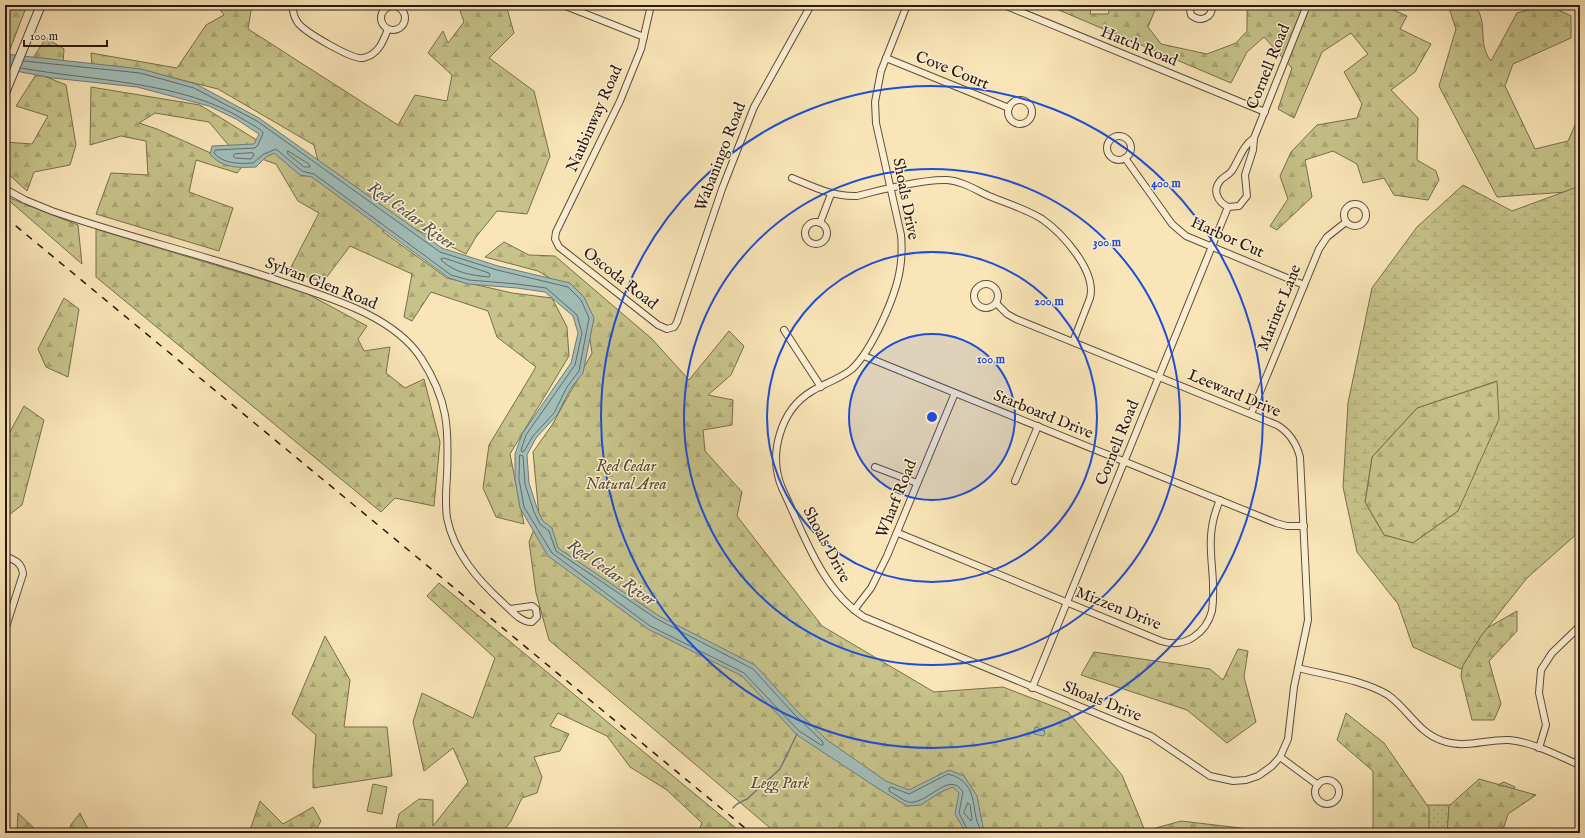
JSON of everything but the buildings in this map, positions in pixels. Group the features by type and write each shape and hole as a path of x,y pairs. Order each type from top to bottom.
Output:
{"street":[{"path":"5,93 41,5"},
{"path":"293,5 294,16 300,25 346,54 355,58 367,56 377,50 388,29"},
{"path":"563,5 644,37"},
{"name":"Naubinway Road","path":"555,241 556,232 620,101 644,37 652,5"},
{"name":"Wabaningo Road","path":"674,327 722,189 754,107 811,5"},
{"name":"Shoals Drive","path":"907,5 886,58 877,87 875,111 900,235 902,253 900,270 886,310 864,356 846,374 811,392 799,402 784,423 777,448 777,473 782,488 824,576 838,595 854,610 870,620 1155,738 1205,774 1216,779 1233,781 1246,780 1263,773 1280,757 1290,733 1292,700 1298,668"},
{"name":"Hatch Road","path":"1004,5 1265,112"},
{"path":"1189,5 1191,15 1199,19 1205,18 1210,14 1212,5"},
{"name":"Cornell Road","path":"1254,138 1244,147 1232,171 1220,180 1217,187 1218,198 1228,207 1239,206 1247,196 1245,174 1253,150 1254,138 1307,5"},
{"path":"388,6 397,6 404,13 404,22 397,29 388,29 381,22 381,13 388,6"},
{"name":"Cove Court","path":"886,58 1009,108"},
{"name":"Harbor Cut","path":"1125,158 1172,224 1192,239 1304,285"},
{"path":"792,178 838,196 857,196 935,181 953,181 1037,217 1050,225 1079,257 1088,272 1091,282 1090,298 1073,342"},
{"name":"Sylvan Glen Road","path":"5,189 25,200 57,213 226,263 349,306 375,318 405,340 419,355 441,395 448,432 445,497 447,518 451,531 468,566 510,609"},
{"path":"820,223 831,194"},
{"name":"Cornell Road","path":"1032,688 1228,207"},
{"name":"Mariner Lane","path":"1251,414 1323,242 1333,231 1346,222"},
{"name":"Oscoda Road","path":"555,241 559,247 658,325 666,329 674,327"},
{"name":"Leeward Drive","path":"996,303 1003,311 1016,319 1251,414 1281,427 1292,437 1297,446 1300,457 1309,613 1298,668"},
{"path":"784,330 821,387"},
{"name":"Starboard Drive","path":"864,356 1281,525 1304,526"},
{"name":"Wharf Road","path":"854,610 871,588 898,533 917,483 955,393"},
{"path":"1015,481 1038,426"},
{"path":"875,467 917,483"},
{"name":"Mizzen Drive","path":"898,533 1165,642 1184,642 1197,635 1204,628 1212,611 1210,533 1213,516 1220,500"},
{"path":"5,556 17,562 22,567 23,574 5,630"},
{"path":"1539,748 1546,725 1538,693 1541,670 1552,652 1580,626"},
{"path":"1298,668 1380,691 1401,706 1420,728 1443,741 1468,745 1498,740 1513,740 1539,748 1580,765"},
{"path":"1280,757 1318,785"}],"green space":[{"path":"5,5 27,5 9,52 5,51"},
{"path":"217,5 252,5 248,29 398,125 415,95 447,101 452,75 428,53 443,31 448,43 464,22 458,5 506,5 514,33 489,58 534,91 550,156 527,214 497,211 476,237 466,254 411,227 382,231 447,278 512,293 552,298 567,327 569,356 510,454 524,524 496,517 483,488 489,445 536,367 497,337 488,311 431,292 412,321 404,317 412,274 350,246 323,282 289,271 319,213 298,201 276,164 231,148 209,122 155,113 139,123 157,129 242,167 237,173 196,160 189,192 233,208 219,251 96,214 111,173 148,175 146,141 121,136 90,145 91,87 200,105 323,181 314,145 218,89 149,72 92,66 91,53 177,68 206,25 224,15"},
{"path":"1047,5 1092,5 1090,14 1108,14 1111,5 1157,5 1148,27 1161,44 1207,54 1236,43 1247,31 1247,5 1382,5 1407,16 1400,29 1431,44 1415,72 1391,90 1418,118 1417,160 1436,171 1439,180 1428,200 1394,195 1384,178 1363,183 1357,164 1333,151 1305,160 1312,197 1277,230 1270,226 1288,199 1280,176 1291,152 1317,125 1357,118 1362,104 1344,72 1368,54 1351,33 1322,52 1294,118 1278,109 1292,68 1264,37 1247,52 1231,83"},
{"path":"1448,5 1474,5 1479,12 1484,47 1491,61 1517,13 1548,5 1571,16 1571,38 1513,64 1505,86 1535,149 1568,141 1580,114 1580,191 1497,197 1439,86 1456,29"},
{"path":"46,38 64,49 63,64 33,58"},
{"path":"37,73 66,85 76,145 70,165 34,172 27,191 5,171 5,142 32,144 48,116 16,106"},
{"path":"1463,185 1512,211 1580,186 1580,531 1527,578 1481,636 1461,669 1413,647 1398,604 1357,552 1343,487 1348,403 1372,288 1417,227","holes":["1497,381 1499,419 1458,511 1413,543 1384,535 1365,502 1372,457 1417,408"]},
{"path":"5,197 78,225 82,264"},
{"path":"96,229 304,292 367,326 358,339 364,351 390,347 386,373 405,388 424,379 440,442 434,506 395,498 381,512 96,277"},
{"path":"504,242 529,255 555,256 652,339 689,380 729,331 744,346 731,375 708,395 733,400 732,425 703,430 705,451 742,492 737,516 822,626 934,692 1003,687 1068,712 1122,775 1145,831 1181,821 1249,829 1303,831 1307,833 776,833 549,640 536,593 529,542 539,516 533,452 552,425 592,353 584,299 538,271 485,257"},
{"path":"64,298 79,309 68,377 46,367 38,349"},
{"path":"1498,381 1517,426 1458,511 1413,543 1384,535 1365,502 1372,457 1417,408"},
{"path":"24,406 44,420 22,505 5,518 5,441"},
{"path":"439,583 742,833 698,833 702,823 667,790 630,767 607,736 558,713 550,726 569,734 560,751 534,757 542,777 537,793 522,798 511,821 502,833 395,833 399,814 419,799 433,800 433,826 468,782 453,748 424,771 413,722 422,693 473,718 495,658 427,596"},
{"path":"1517,611 1517,631 1489,661 1501,704 1494,720 1472,720 1461,676 1466,640"},
{"path":"325,636 350,680 344,727 387,727 392,776 313,788 316,735 292,714"},
{"path":"1238,649 1248,651 1244,677 1256,722 1227,743 1187,710 1081,675 1094,652 1210,669 1223,680"},
{"path":"1346,713 1384,743 1429,808 1429,833 1373,833 1373,771 1337,740"},
{"path":"1479,779 1536,795 1508,814 1502,833 1447,833 1449,806"},
{"path":"1504,782 1515,787 1497,833 1390,833 1400,805 1453,805"},
{"path":"373,784 387,787 382,814 367,811"},
{"path":"260,801 283,824 313,807 321,821 314,833 249,833"},
{"path":"18,813 39,833 18,833"},
{"path":"80,813 90,833 73,833 70,826"}],"water":[{"path":"5,54 141,69 196,84 259,118 442,248 498,266 570,283 584,297 594,318 583,373 571,388 557,415 536,438 527,455 529,483 538,511 543,521 552,528 558,548 659,616 755,665 796,710 827,740 886,781 909,790 949,770 964,776 977,796 983,827 990,833 967,833 965,831 955,814 959,793 953,787 941,792 921,805 907,806 879,789 797,735 742,676 648,629 548,556 520,508 515,479 515,454 522,434 571,363 578,333 573,316 545,292 468,284 449,278 312,177 300,175 274,153 266,157 256,167 237,167 225,165 210,154 212,146 254,144 259,134 236,119 209,106 137,87 53,78 5,69"},
{"path":"1035,727 1039,728 1039,730 1044,730 1045,734 1043,736 1034,734"}],"waterway":[{"path":"733,808 737,804 747,799 780,769 797,734"}],"railway":[{"path":"5,217 751,833"}],"water label":[{"name":"Red Cedar River","path":"411,216"},
{"name":"Red Cedar River","path":"611,573"}],"park label":[{"name":"Red Cedar Natural Area","path":"626,476"},
{"name":"Legg Park","path":"780,784"}]}
